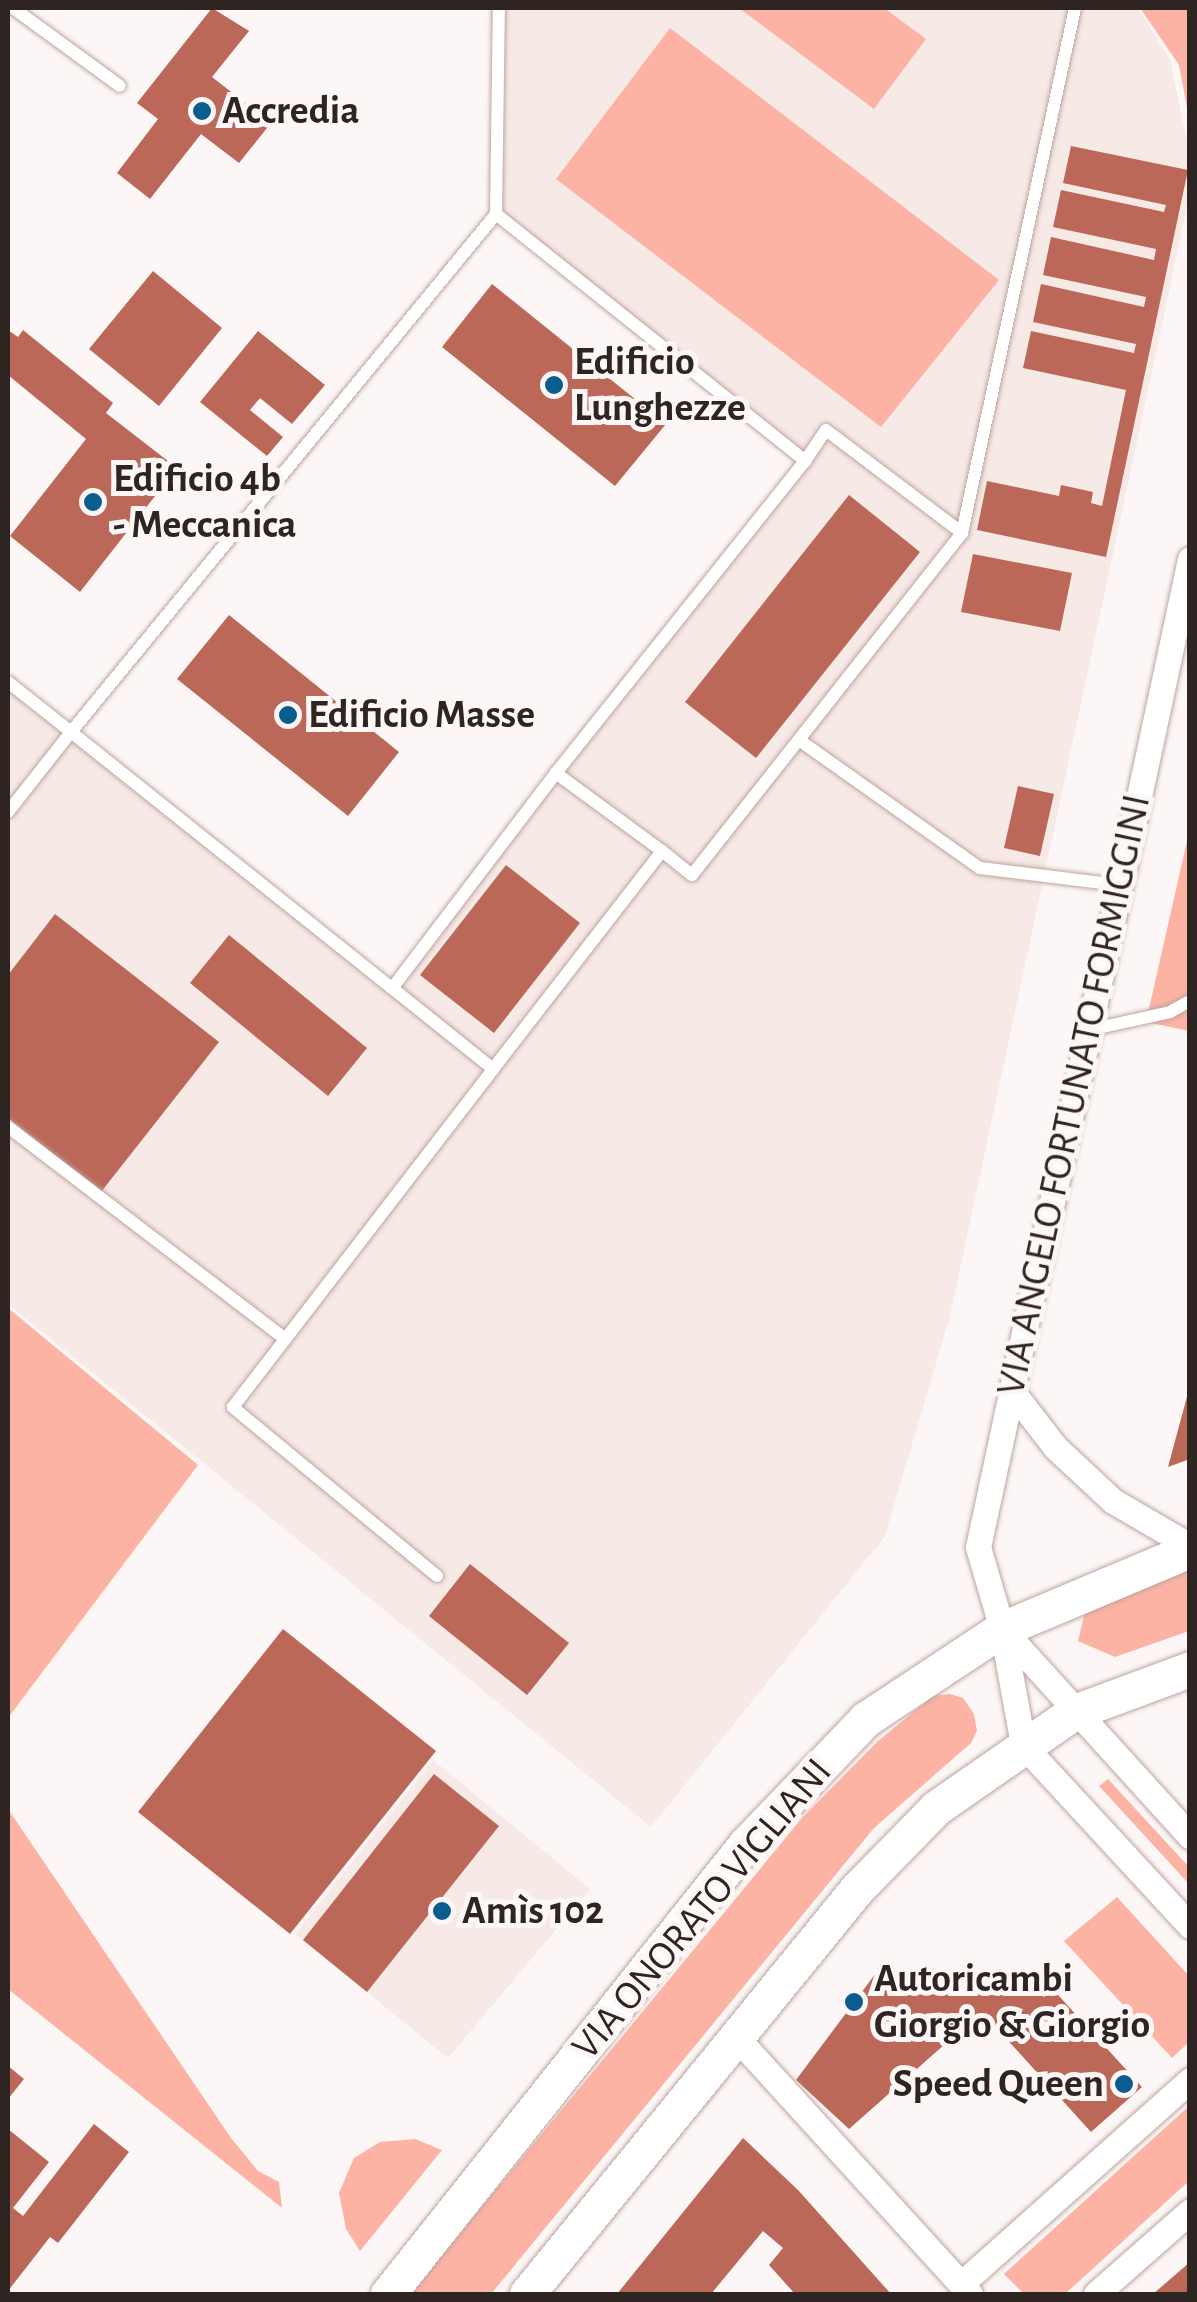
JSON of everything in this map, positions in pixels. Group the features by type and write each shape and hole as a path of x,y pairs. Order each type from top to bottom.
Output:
{"main road":[{"name":"VIA ONORATO VIGLIANI","path":"388,2294 798,1784 866,1719 1002,1629 1190,1548"},
{"path":"527,2294 857,1890 923,1821 1023,1745 1074,1712 1190,1669"}],"street":[{"name":"VIA ANGELO FORTUNATO FORMIGGINI","path":"1023,1745 1002,1629 978,1547 1190,559"},
{"name":"VIA ONORATO VIGLIANI","path":"1011,1390 1056,1447 1113,1501 1190,1548"},
{"path":"1002,1629 1190,1836"},
{"path":"1023,1745 1190,1926"},
{"path":"737,2038 966,2289 1190,2080"},
{"path":"1096,2294 1190,2211"}],"lane":[{"path":"13,8 120,86"},
{"path":"8,812 496,214 500,8"},
{"path":"556,773 692,875 962,533 1075,8"},
{"path":"496,214 805,461"},
{"path":"392,988 826,430 962,533"},
{"path":"8,682 493,1068"},
{"path":"799,740 980,868 1119,885"},
{"path":"438,1576 234,1407 662,851"},
{"path":"1089,1030 1170,1012 1190,1001"},
{"path":"1170,1012 1190,1016"},
{"path":"8,1127 285,1340"}],"shaded area":[{"path":"499,8 1138,8 1170,60 1189,151 1189,198 950,1316 885,1536 651,1827 8,1304 8,682 393,988 805,461 496,214"},
{"path":"739,8 884,8 926,39 874,109"},
{"path":"1140,8 1189,8 1189,119 1179,65"},
{"path":"670,28 999,280 881,427 556,179"},
{"path":"1189,832 1189,1031 1146,1022"},
{"path":"8,1308 198,1465 8,1718"},
{"path":"1189,1564 1189,1631 1115,1657 1078,1641 1087,1603"},
{"path":"950,1694 963,1698 974,1714 977,1731 971,1743 874,1828 491,2294 410,2294 802,1818 878,1741 933,1696"},
{"name":"Amìs 102","path":"433,1760 590,1889 448,2058 295,1934"},
{"path":"1108,1779 1189,1867 1189,1884 1099,1786"},
{"path":"8,1809 231,2138 258,2171 279,2182 282,2208 8,1989"},
{"path":"1117,1897 1189,1976 1189,2042 1172,2058 1064,1941"},
{"path":"1189,2106 1189,2181 1065,2294 1024,2294 1004,2274"},
{"path":"415,2139 442,2150 360,2251 346,2229 339,2193 354,2158 380,2142"}],"building":[{"name":"Accredia","path":"212,8 249,31 212,77 271,123 239,163 201,134 150,199 117,173 158,119 137,103"},
{"path":"1071,146 1188,170 1106,557 977,530 987,481 1059,496 1061,485 1093,492 1091,503 1102,506 1126,390 1023,368 1031,331 1134,353 1136,344 1033,322 1041,284 1144,307 1146,297 1043,275 1051,237 1154,260 1156,249 1053,227 1061,190 1164,212 1166,205 1063,183"},
{"path":"153,271 222,328 159,406 89,349"},
{"name":"Edificio Lunghezze","path":"492,284 666,424 615,486 442,347"},
{"name":"Edificio 4b - Meccanica","path":"8,330 18,337 23,330 113,403 106,413 177,468 80,592 10,536 86,439 8,375"},
{"path":"258,331 325,385 292,424 260,398 250,410 283,437 267,456 200,402"},
{"path":"849,495 920,552 756,758 685,702"},
{"path":"973,554 1072,573 1060,631 961,612"},
{"name":"Edificio Masse","path":"229,615 399,752 348,816 177,679"},
{"path":"1018,786 1054,794 1040,856 1004,848"},
{"path":"506,865 580,923 494,1033 420,975"},
{"path":"55,914 219,1042 101,1192 8,1118 8,975"},
{"path":"229,935 367,1048 328,1096 190,983"},
{"path":"1188,1393 1190,1459 1168,1467"},
{"path":"470,1564 569,1643 527,1695 429,1616"},
{"path":"283,1629 436,1751 290,1934 138,1812"},
{"path":"434,1774 499,1826 367,1992 303,1940"},
{"path":"876,1973 1038,1973 1142,2087 1091,2132 993,2024 977,2040 962,2029 849,2129 796,2080"},
{"path":"8,2066 24,2079 8,2099"},
{"path":"94,2124 129,2152 58,2243 50,2237 8,2291 8,2129 49,2162 13,2208 23,2216"},
{"path":"743,2138 798,2190 891,2294 795,2294 769,2265 783,2248 763,2231 711,2294 617,2294"},
{"path":"1190,2262 1190,2294 1153,2294"}],"place":[{"name":"Accredia","path":"202,111"},
{"name":"Edificio Lunghezze","path":"554,385"},
{"name":"Edificio 4b - Meccanica","path":"93,502"},
{"name":"Edificio Masse","path":"288,715"},
{"name":"Amìs 102","path":"442,1911"},
{"name":"Autoricambi Giorgio & Giorgio","path":"854,2002"},
{"name":"Speed Queen","path":"1124,2084"}]}
